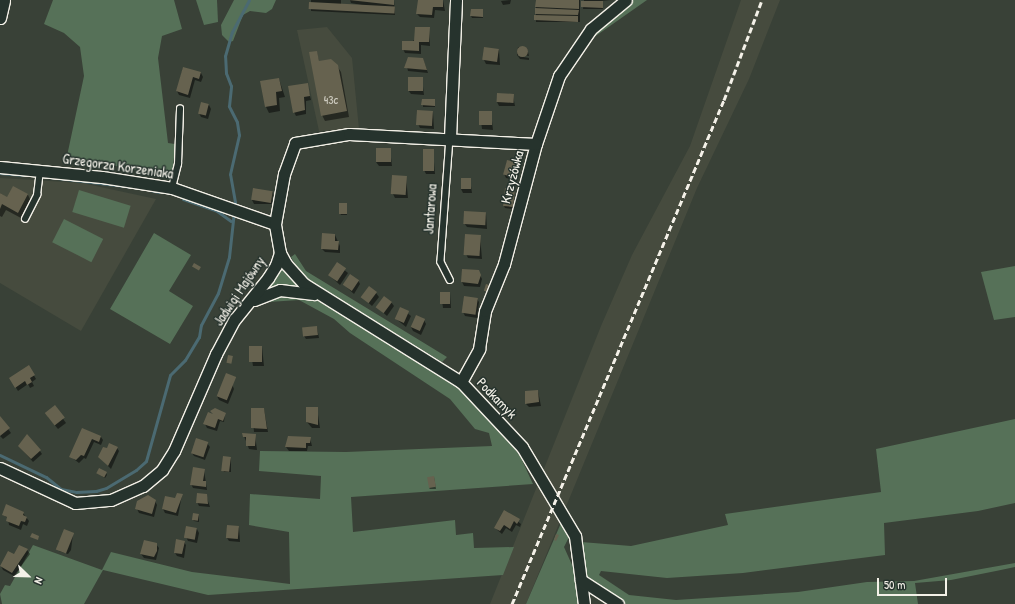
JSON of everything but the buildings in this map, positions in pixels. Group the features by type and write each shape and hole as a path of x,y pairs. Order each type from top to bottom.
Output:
{"street":[{"path":"0,18 4,0"},
{"name":"Jantarowa","path":"450,138 456,0"},
{"name":"Krzyżówka","path":"461,382 479,349 485,311 504,264 536,144 559,76 592,29 626,0"},
{"name":"Jadwigi Majówny","path":"0,468 75,503 111,500 143,486 162,470 174,451 216,354 235,319 268,278 280,253 275,224 284,174 295,142 349,134 450,138"},
{"path":"450,138 536,144"},
{"name":"Grzegorza Korzeniaka","path":"0,167 102,177 172,188 275,224"},
{"name":"Podkamyk","path":"280,253 293,273 320,295 353,312 461,382 522,447 575,536 584,604"},
{"name":"Podkamyk","path":"247,305 266,294 280,290 320,295"},
{"path":"581,580 618,604"}],"lane":[{"path":"172,188 178,164 180,109"},
{"name":"Jantarowa","path":"450,138 441,262 450,280"},
{"path":"25,218 37,195 40,171"}],"shaded area":[{"path":"741,0 780,0 749,79 697,188 526,604 490,604 601,326 632,255 690,146"},
{"path":"327,27 352,58 359,129 319,131 297,30"},
{"path":"0,178 82,183 156,199 81,331 0,283"}],"green space":[{"path":"53,0 174,0 182,29 162,36 158,58 168,143 175,144 173,170 169,177 67,156 84,76 80,47 64,33 44,24"},
{"path":"196,0 217,0 218,22 204,25"},
{"path":"234,0 276,0 272,9 266,13 250,11 243,15 233,41 229,42 222,35 221,25"},
{"path":"628,0 647,0 580,47"},
{"path":"79,190 131,206 124,228 72,212"},
{"path":"64,219 103,239 91,262 52,242"},
{"path":"154,233 191,255 169,291 193,306 170,344 110,309"},
{"path":"295,254 306,271 447,357 442,362 309,280 299,271 291,257"},
{"path":"280,265 306,287 261,293"},
{"path":"1015,266 1015,317 994,320 981,272"},
{"path":"302,293 352,318 458,386 502,429 520,456 533,484 351,497 353,532 455,520 456,535 473,533 474,548 514,547 503,575 208,595 103,570 84,604 2,604 0,594 5,585 10,586 33,545 102,570 111,552 192,572 290,584 289,532 249,525 250,494 320,499 321,476 259,471 260,451 346,452 492,446 489,433 475,429 450,399 350,333 334,319 299,300 268,302 272,296"},
{"path":"1015,419 1015,503 978,511 884,523 885,555 743,573 667,578 601,571 599,575 629,595 676,600 798,592 867,582 914,581 1015,563 1015,567 951,580 915,583 918,604 620,604 582,573 581,542 631,546 728,525 725,514 881,492 876,449"},
{"path":"561,523 569,537 564,547 577,576 583,604 526,604"}],"waterway":[{"path":"0,455 46,477 61,489 76,492 96,491 106,488 136,470 146,461 170,375 185,360 199,337 201,325 218,293 229,257 235,202 230,174 239,135 237,122 229,106 231,86 226,73 225,56 232,32 249,0"},
{"path":"0,173 24,175"},
{"path":"49,177 141,188"},
{"path":"150,190 159,192"},
{"path":"183,199 217,211 231,221"}],"railway":[{"path":"512,604 724,100 762,0"}]}
